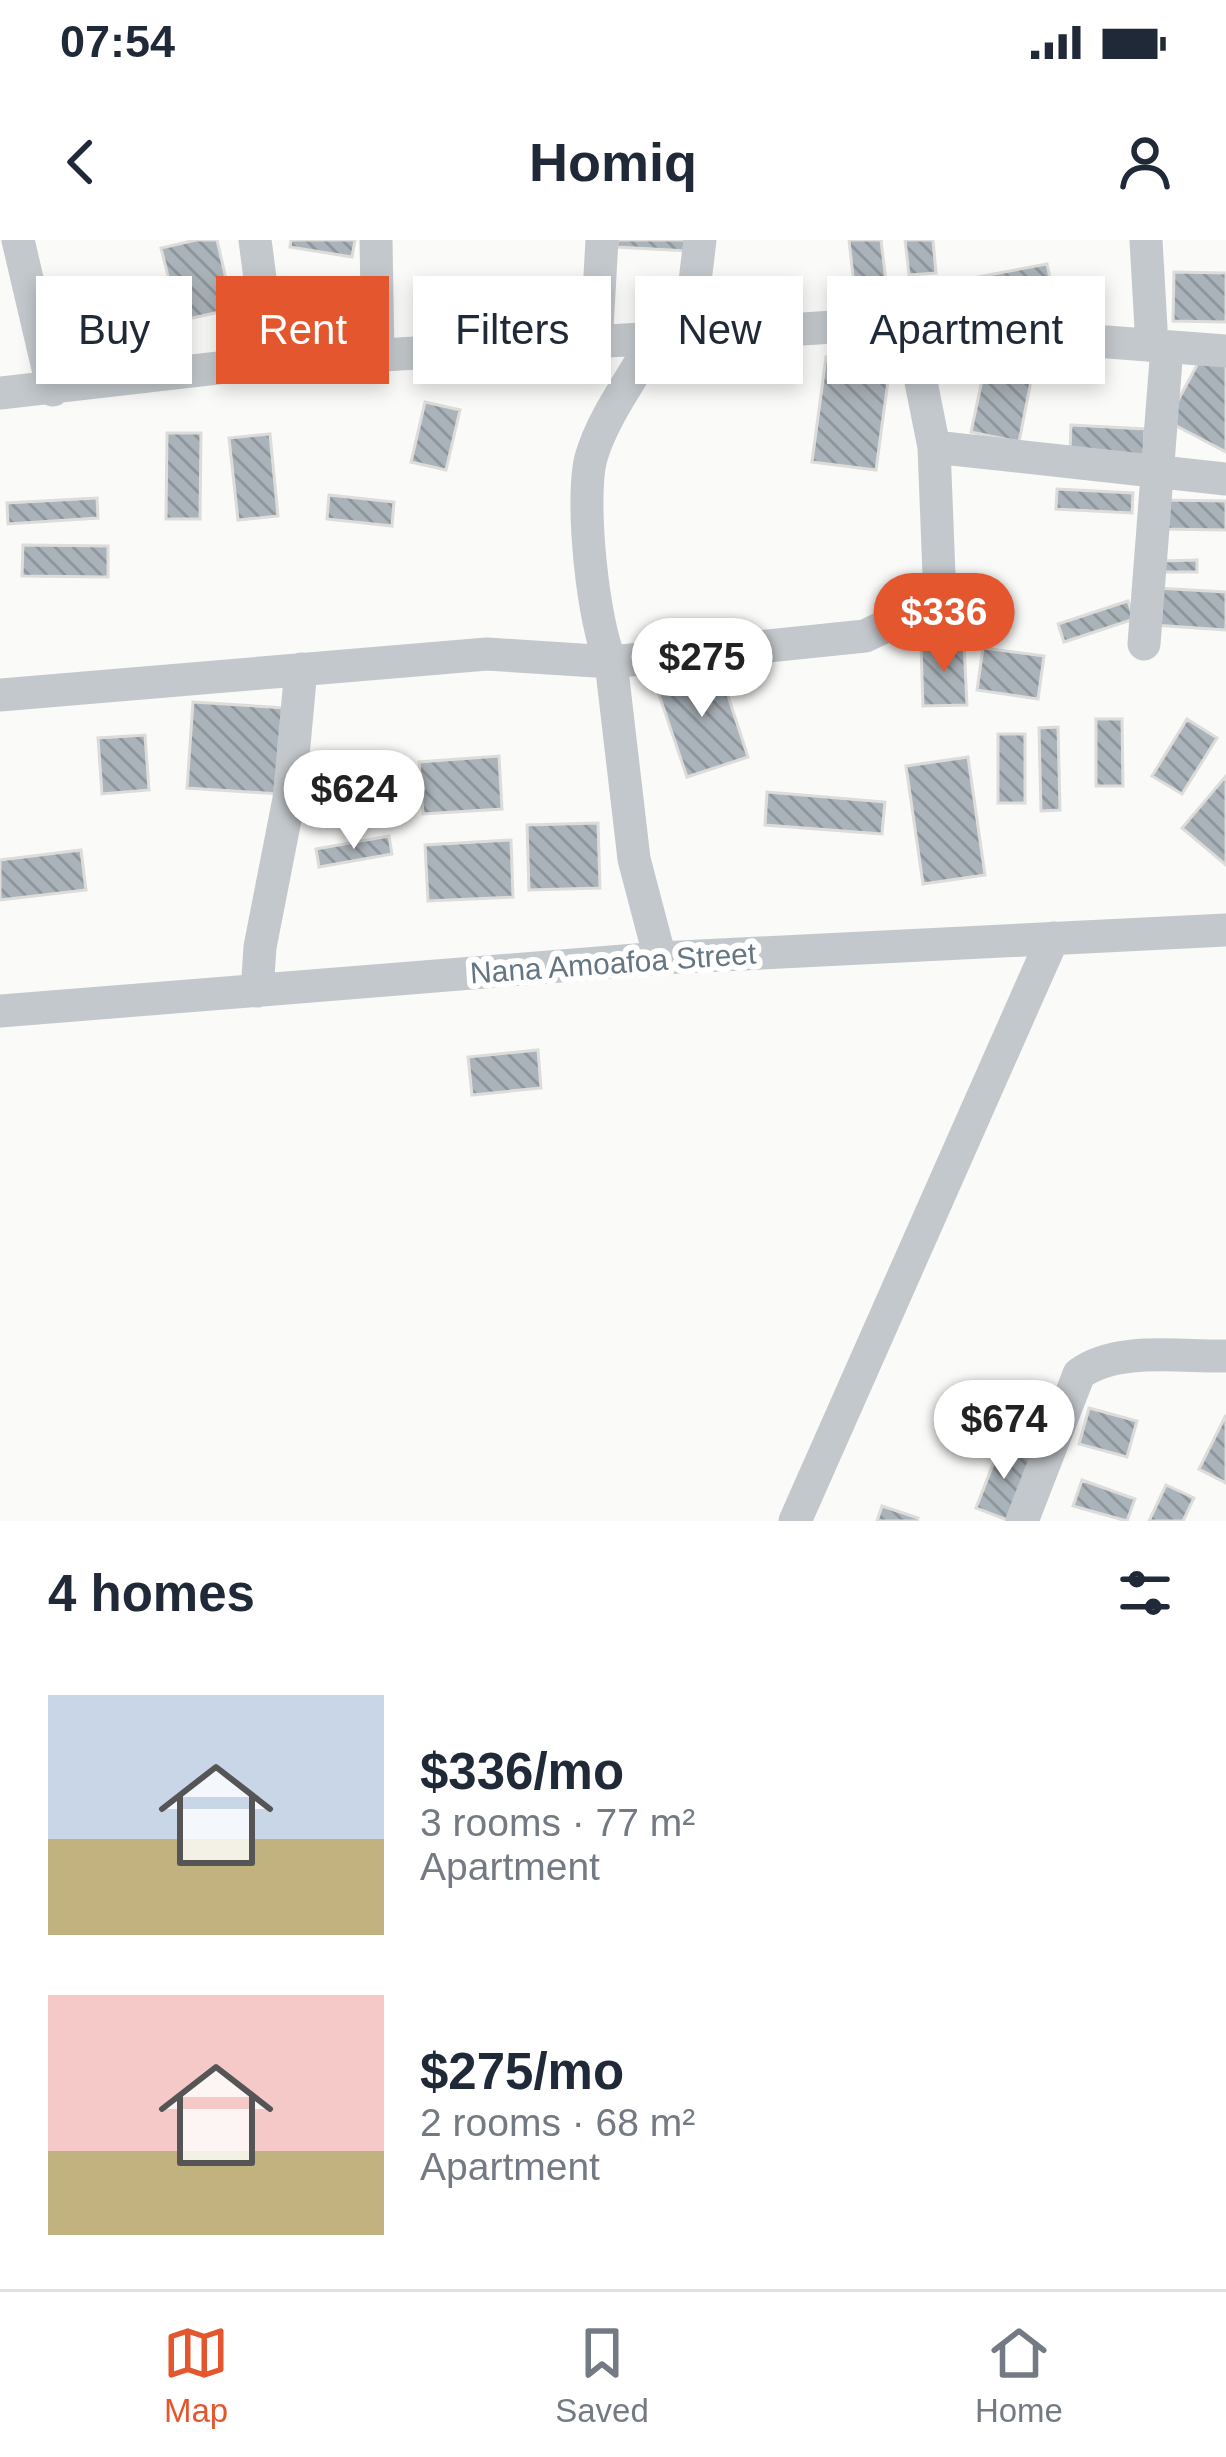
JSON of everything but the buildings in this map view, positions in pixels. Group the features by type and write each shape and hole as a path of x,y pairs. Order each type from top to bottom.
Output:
{"street":[{"path":"18,240 53,390"},
{"path":"255,240 260,276"},
{"path":"376,240 377,276"},
{"path":"600,276 602,240"},
{"path":"696,276 700,240"},
{"path":"1144,644 1159,347 1146,240"},
{"path":"1105,343 1226,351"},
{"path":"0,392 53,390 216,369"},
{"path":"635,374 592,454 587,481 600,625 611,662 634,859 660,958"},
{"path":"0,695 487,654 611,662 865,636 940,600 934,447 921,384"},
{"path":"934,447 1226,479"},
{"path":"257,991 260,947 290,799 301,669"},
{"name":"Nana Amoafoa Street","path":"0,1011 660,958 1226,930"},
{"path":"795,1521 1053,938"},
{"path":"1022,1521 1079,1374 1096,1361 1119,1358 1226,1356"}]}
